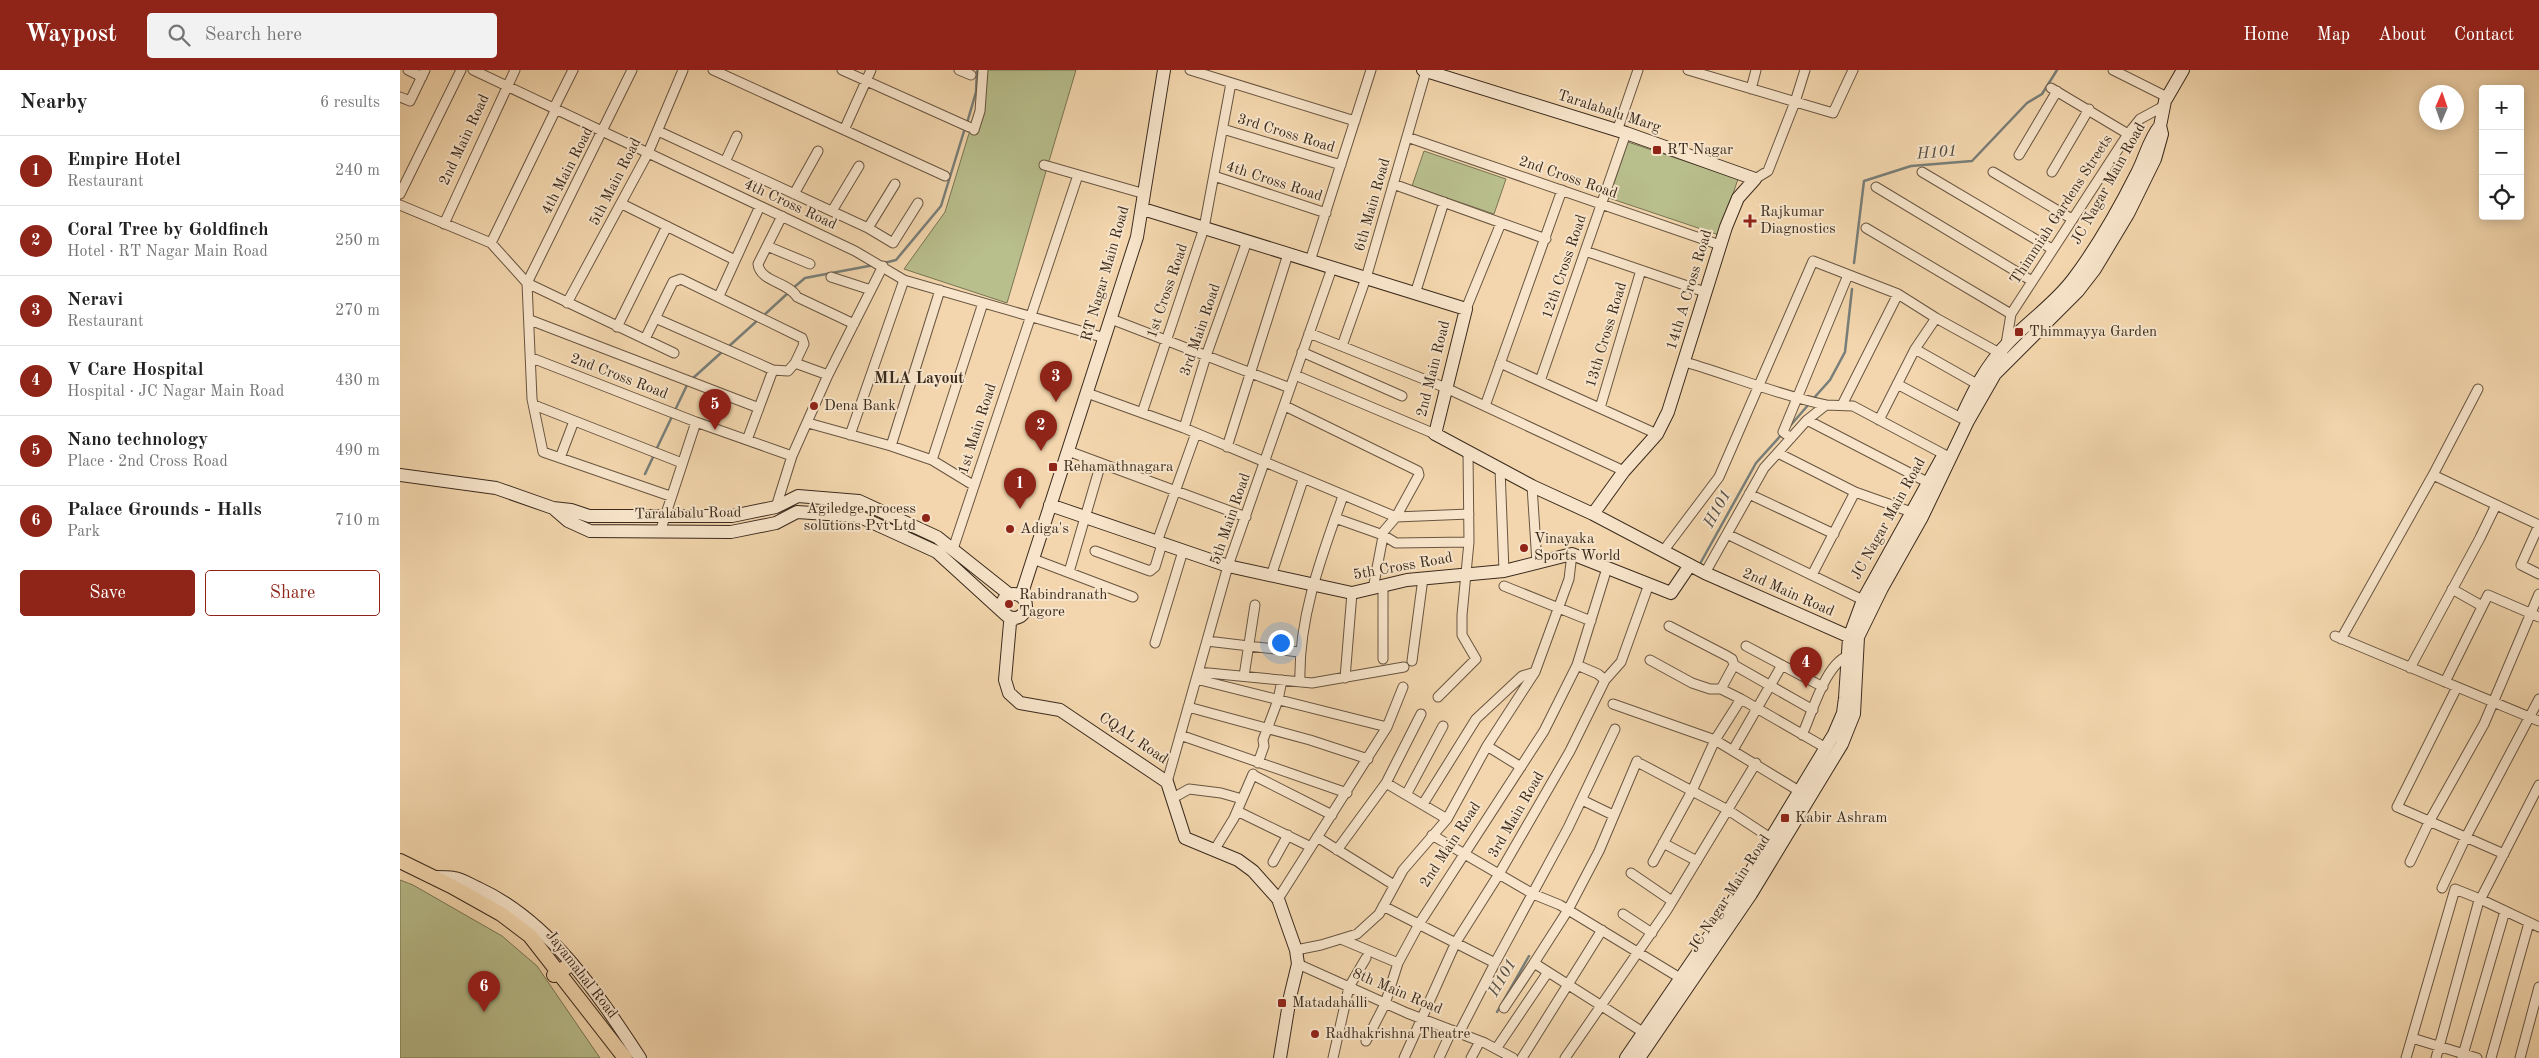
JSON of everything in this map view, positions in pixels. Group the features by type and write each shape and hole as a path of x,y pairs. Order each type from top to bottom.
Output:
{"main road":[{"name":"RT Nagar Main Road","path":"1015,596 1033,559 1137,237 1164,70"},
{"name":"Taralabalu Marg","path":"1424,70 1621,132 1755,179"},
{"name":"JC Nagar Main Road","path":"1805,794 1843,713 1854,639 1863,600 1918,515 1929,483 1947,457 1961,418 1977,384 2074,278 2137,173 2154,133 2160,126 2165,101 2183,70"},
{"name":"14th A Cross Road","path":"1593,514 1624,472 1657,434 1668,412 1720,245 1738,198 1755,179"},
{"name":"2nd Main Road","path":"1142,210 1466,309 1435,434 1532,486 1664,550 1704,573 1854,639"},
{"name":"JC Nagar Main Road","path":"1854,639 1882,588 1947,457 1991,381 2005,352"},
{"name":"Taralabalu Road","path":"400,474 496,488 553,508 571,510 589,516 732,516 776,507 798,496 858,501 937,537 1015,596"},
{"name":"5th Cross Road","path":"1050,505 1228,566 1352,593 1422,578 1504,571 1572,554"},
{"name":"Taralabalu Road","path":"553,508 568,521 590,531 732,532 776,523 797,512 858,516 937,552 1010,616"},
{"path":"1572,554 1671,593 1690,565"},
{"path":"1015,596 1026,602 1026,609 1022,616 1010,616 1002,605 1015,596"},
{"name":"CQAL Road","path":"1010,616 1004,680 1009,693 1020,703 1060,710 1167,782 1184,836 1215,849 1253,871 1278,900 1296,950 1298,964 1290,997 1280,1058"},
{"name":"JC Nagar Main Road","path":"1626,1058 1648,1035 1685,981 1730,906 1777,842 1805,794 1850,726 1855,698 1852,655"},
{"name":"Jayamahal Road","path":"401,864 452,885 521,936 556,974 625,1058"},
{"name":"Jayamahal Road","path":"401,864 452,885"},
{"path":"452,885 488,892 524,915 571,964 602,1002 640,1058"},
{"path":"556,974 571,964"},
{"name":"Jayamahal Road","path":"556,974 617,1058"},
{"name":"JC Nagar Main Road","path":"1639,1058 1648,1035"}],"street":[{"path":"400,97 410,101 424,74 408,70"},
{"path":"400,194 460,70"},
{"name":"4th Cross Road","path":"473,70 782,216 880,265 904,280 1105,338"},
{"name":"2nd Main Road","path":"444,224 515,70"},
{"path":"490,243 572,70"},
{"name":"4th Main Road","path":"527,283 604,131 632,70"},
{"name":"5th Main Road","path":"567,303 648,153 683,70"},
{"path":"713,70 845,128 945,176"},
{"path":"842,70 966,126 980,111 983,70"},
{"path":"845,128 871,70"},
{"path":"959,70 971,76"},
{"path":"1190,70 1355,121"},
{"path":"1310,261 1371,70"},
{"name":"6th Main Road","path":"1342,346 1366,278 1407,137 1424,70"},
{"name":"12th Cross Road","path":"1540,381 1602,204 1638,70"},
{"path":"1688,70 1700,72 1833,114 1853,70"},
{"path":"1751,89 1756,70"},
{"name":"14th A Cross Road","path":"1755,179 1768,171 1795,102 1805,70"},
{"path":"2113,70 2165,101"},
{"name":"1st Cross Road","path":"1142,414 1204,228 1231,83"},
{"path":"2019,155 2054,90 2089,109 2128,134"},
{"name":"Thimmiah Gardens Streets","path":"2005,352 2011,314 2052,249 2128,134 2140,119 2165,101"},
{"path":"2052,172 2089,109"},
{"name":"3rd Cross Road","path":"1223,129 1341,165"},
{"path":"658,131 868,228 893,243 918,203"},
{"path":"725,162 737,136"},
{"name":"2nd Cross Road","path":"1407,137 1720,245"},
{"path":"794,194 818,151"},
{"path":"1044,165 1145,194"},
{"path":"832,211 859,166"},
{"path":"1922,172 2052,249"},
{"path":"1993,172 2072,219"},
{"name":"1st Main Road","path":"953,549 1078,175"},
{"name":"4th Cross Road","path":"1214,176 1326,213"},
{"path":"868,228 895,184"},
{"path":"1393,184 1546,239"},
{"path":"1876,187 2032,281"},
{"path":"1484,406 1546,239 1562,190"},
{"path":"1416,294 1444,202"},
{"path":"622,204 735,260"},
{"path":"400,205 490,243 527,283 674,353"},
{"path":"719,296 760,206"},
{"path":"782,216 758,264 758,269 762,274 794,292 797,297 854,324"},
{"path":"1466,309 1501,223"},
{"path":"617,326 667,226"},
{"path":"1866,228 2011,314"},
{"name":"3rd Main Road","path":"1184,428 1206,356 1247,241"},
{"path":"767,246 810,264"},
{"path":"1585,251 1706,292"},
{"path":"1227,447 1288,254"},
{"path":"1664,550 1719,477 1813,261 1898,294 1936,318 2005,352"},
{"path":"776,507 792,456 828,375 871,290 880,265"},
{"name":"5th Main Road","path":"1167,782 1228,566 1266,462 1332,268"},
{"name":"13th Cross Road","path":"1600,408 1642,270"},
{"path":"1791,438 1783,432 1848,275"},
{"path":"831,277 871,290"},
{"path":"645,339 655,318 673,282 681,279 802,338 804,344 795,363 788,371 774,370 655,318"},
{"path":"850,435 904,280"},
{"path":"527,283 534,405 543,452 670,496"},
{"path":"891,446 940,290"},
{"path":"1842,405 1898,294"},
{"path":"932,460 983,303"},
{"path":"1879,420 1914,349 1936,318"},
{"path":"1111,319 1290,388"},
{"path":"530,320 759,408"},
{"path":"1309,333 1446,388 1624,472"},
{"path":"1914,349 1977,384"},
{"path":"1302,352 1402,396"},
{"name":"2nd Cross Road","path":"532,358 696,422 792,456"},
{"path":"1500,362 1657,434"},
{"path":"1685,362 1759,384 1796,398 1826,405 1853,406 1947,457"},
{"path":"795,363 828,375"},
{"path":"747,440 774,370"},
{"path":"1295,375 1435,434"},
{"path":"1897,384 1961,418"},
{"path":"2478,389 2433,475 2338,638 2539,721"},
{"path":"1087,393 1184,428 1266,462 1303,480 1396,517 1469,514"},
{"path":"534,405 682,463"},
{"path":"1704,573 1764,468 1807,420 1826,405"},
{"path":"1285,406 1418,471 1419,475 1396,517 1383,535 1378,588 1383,659"},
{"path":"1807,420 1929,483"},
{"path":"560,458 574,421"},
{"path":"660,532 663,516 696,422"},
{"path":"808,423 891,446 932,460 973,485"},
{"path":"1095,551 1150,572 1153,570 1175,490 1196,433"},
{"path":"1068,450 1246,517"},
{"path":"1438,697 1476,659 1462,635 1469,542 1468,452"},
{"path":"1778,453 1855,492 1918,515"},
{"path":"1069,572 1101,463"},
{"path":"1500,469 1504,571"},
{"path":"2433,475 2539,525 2521,565 2539,574"},
{"path":"1271,576 1303,480"},
{"path":"1532,486 1537,563"},
{"path":"1812,575 1855,492"},
{"path":"1749,494 1834,534"},
{"path":"1300,682 1299,652 1314,585 1343,496"},
{"path":"2410,668 2496,505"},
{"path":"1335,518 1383,535 1396,543 1469,542"},
{"path":"1727,534 1863,600"},
{"path":"1156,643 1184,551"},
{"path":"1296,950 1356,934 1379,914 1403,870 1447,819 1488,746 1535,672 1568,578 1572,554"},
{"path":"1033,559 1133,597"},
{"name":"2nd Main Road","path":"1366,1041 1386,1004 1398,963 1419,924 1544,731 1578,666 1607,568"},
{"path":"1412,661 1422,578"},
{"name":"3rd Main Road","path":"1404,1058 1456,942 1499,874 1570,751 1605,680 1621,662 1649,584"},
{"path":"1504,586 1591,621"},
{"path":"2452,589 2482,606"},
{"path":"1345,678 1352,593"},
{"path":"2410,862 2429,822 2494,702 2535,614 2539,594"},
{"path":"2445,682 2488,595 2535,614"},
{"path":"1244,676 1255,605"},
{"path":"1669,626 1727,656 1732,659 1734,665 1813,710"},
{"path":"1207,641 1299,652"},
{"path":"1746,646 1822,687"},
{"path":"1802,735 1822,687 1833,667 1852,655"},
{"path":"1650,660 1692,684 1710,689 1721,689 1741,699 1826,748"},
{"path":"1721,689 1734,665"},
{"path":"1733,750 1782,665"},
{"path":"1197,675 1244,676 1312,683 1404,666"},
{"path":"1578,666 1598,674 1605,680"},
{"path":"1423,804 1476,719 1522,676 1535,672"},
{"path":"1197,675 1278,700 1387,727"},
{"path":"1258,763 1264,746 1263,740 1278,700 1282,680"},
{"path":"1278,900 1348,793 1387,727 1403,687"},
{"path":"2457,687 2397,808 2504,854"},
{"path":"1653,862 1692,791 1715,740 1741,699"},
{"path":"2442,888 2539,699"},
{"path":"1613,704 1715,740 1756,763 1775,778 1805,794"},
{"path":"1188,707 1310,740 1368,759"},
{"path":"1337,850 1386,783 1421,714"},
{"path":"1406,795 1443,726"},
{"path":"1439,1058 1456,1032 1533,894 1582,800 1615,729"},
{"path":"1180,735 1348,793"},
{"path":"1488,746 1521,767"},
{"path":"1504,1008 1568,910 1599,851 1613,814 1639,762 1728,810 1777,842"},
{"path":"1565,1058 1652,933 1756,763"},
{"path":"1215,849 1237,811 1253,775 1332,815"},
{"path":"1386,783 1447,819"},
{"path":"2436,1058 2480,898 2539,785"},
{"path":"1173,798 1189,789 1221,793 1242,799"},
{"path":"1582,800 1613,814"},
{"path":"1237,811 1311,847"},
{"path":"1432,835 1533,894 1568,910 1685,981"},
{"path":"1273,862 1288,836"},
{"path":"1317,838 1394,885"},
{"path":"1663,844 1697,861"},
{"path":"1630,873 1672,901"},
{"path":"2406,1058 2455,889 2480,898 2539,927"},
{"path":"1383,906 1495,963"},
{"path":"2462,1056 2505,911"},
{"path":"1623,914 1652,933"},
{"path":"2491,1058 2529,923"},
{"path":"1522,1058 1602,930"},
{"path":"1341,939 1398,963"},
{"path":"1332,1058 1349,987 1366,958"},
{"path":"1534,963 1648,1035"},
{"name":"8th Main Road","path":"1298,964 1386,1004 1480,1041 1513,1058"},
{"path":"1496,1049 1548,972"},
{"path":"2520,1058 2539,986"},
{"path":"2412,1038 2462,1056 2477,1058"},
{"path":"1471,1058 1480,1041"}],"green space":[{"path":"983,70 1076,70 1007,303 904,269 945,212 981,94"},
{"path":"1628,142 1738,179 1719,235 1609,198"},
{"path":"1424,151 1506,179 1494,214 1412,186"},
{"path":"400,880 413,885 502,936 537,966 600,1058 400,1058"}],"waterway":[{"path":"967,123 976,92 977,70"},
{"name":"H101","path":"1854,263 1864,181 1911,166 1972,161 2027,103 2042,94 2057,70"},
{"path":"884,263 896,260 941,206 965,128"},
{"path":"792,289 805,278 874,265"},
{"name":"H101","path":"1813,399 1830,380 1845,352 1852,289"},
{"path":"763,316 788,293"},
{"path":"727,348 759,319"},
{"path":"692,379 723,351"},
{"path":"656,450 688,383"},
{"name":"H101","path":"1790,426 1809,404"},
{"name":"H101","path":"1701,562 1756,463 1783,433"},
{"path":"645,474 654,455"},
{"name":"H101","path":"1497,1012 1529,956"}],"place":[{"name":"RT Nagar","path":"1657,150"},
{"name":"Rajkumar Diagnostics","path":"1750,221"},
{"name":"Thimmayya Garden","path":"2019,332"},
{"name":"Neravi","path":"1056,402"},
{"name":"Dena Bank","path":"814,406"},
{"name":"Nano technology","path":"715,430"},
{"name":"Coral Tree by Goldfinch","path":"1041,451"},
{"name":"Rehamathnagara","path":"1053,467"},
{"name":"Empire Hotel","path":"1020,509"},
{"name":"Agiledge process solutions Pvt Ltd","path":"926,518"},
{"name":"Adiga's","path":"1010,529"},
{"name":"Vinayaka Sports World","path":"1524,548"},
{"name":"Rabindranath Tagore","path":"1009,604"},
{"name":"V Care Hospital","path":"1806,688"},
{"name":"Kabir Ashram","path":"1785,818"},
{"name":"Matadahalli","path":"1282,1003"},
{"name":"Palace Grounds - Halls","path":"484,1012"},
{"name":"Radhakrishna Theatre","path":"1315,1034"}],"district":[{"name":"MLA Layout","path":"919,379"}]}
